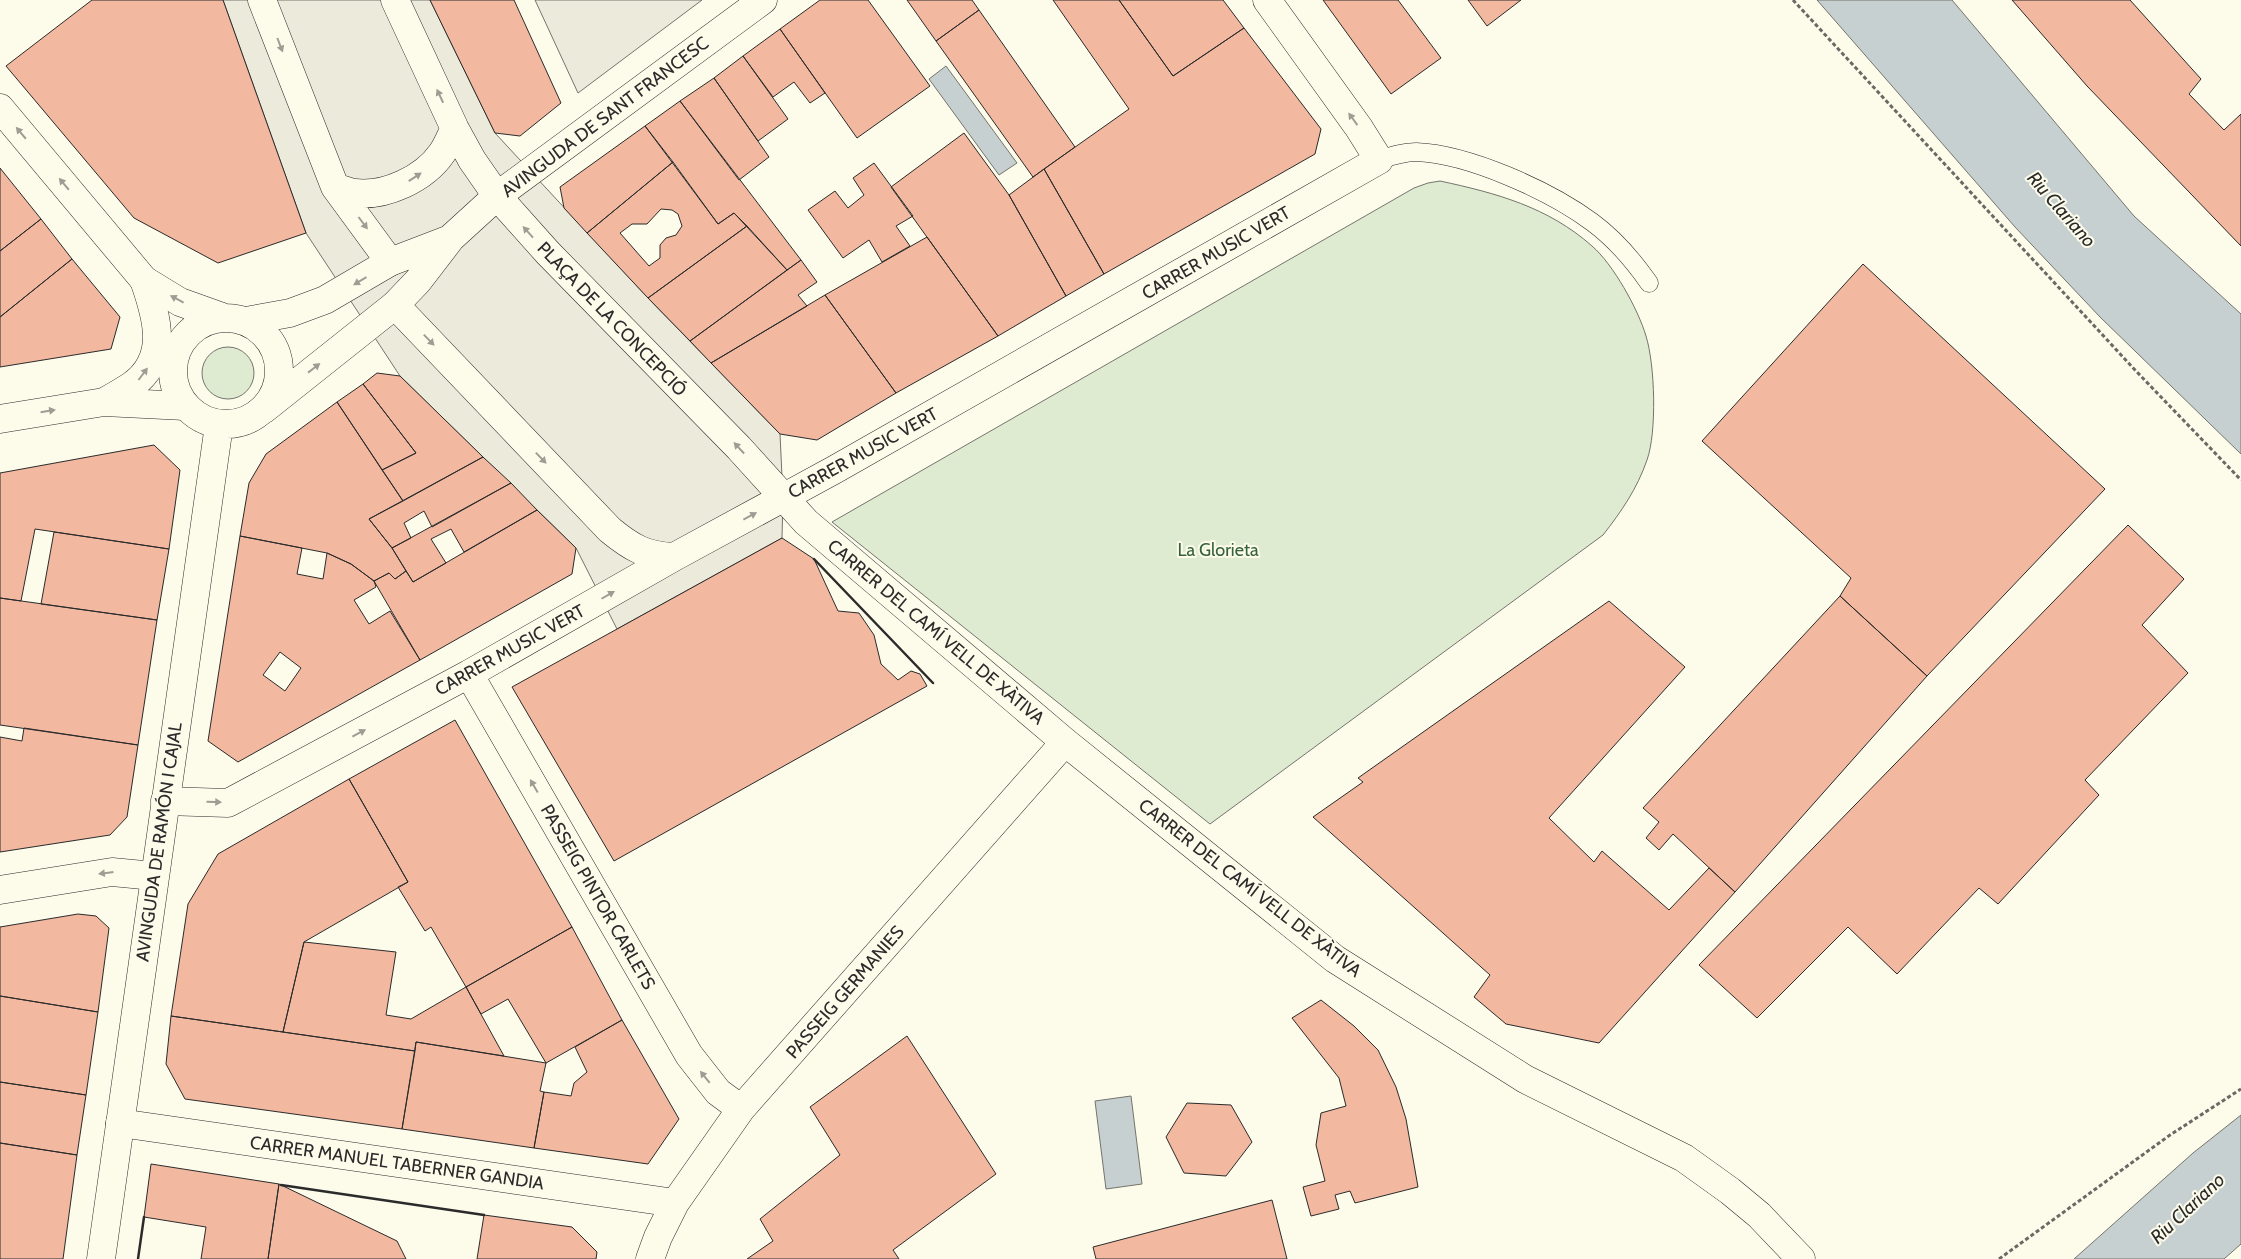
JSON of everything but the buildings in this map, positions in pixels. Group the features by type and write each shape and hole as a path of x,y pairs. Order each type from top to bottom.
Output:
{"street":[{"path":"262,0 336,187 390,262"},
{"name":"PLAÇA DE LA CONCEPCIÓ","path":"395,0 455,129 472,160 497,196 548,253 739,448 783,498"},
{"name":"AVINGUDA DE SANT FRANCESC","path":"263,410 395,305 418,281 451,238 497,196 763,0"},
{"path":"1267,0 1359,128 1379,160"},
{"path":"0,108 144,280 180,302 234,319 262,330 273,344 279,361 279,379 273,396 263,410 250,419 235,424 219,425 206,422 185,406 177,392 173,376 174,359 180,343 191,330 205,322 234,319"},
{"path":"336,187 353,193 367,193 385,191 405,183 427,168 441,154 455,129"},
{"name":"CARRER MUSIC VERT","path":"165,801 228,803 469,674 674,556 783,498 1379,160"},
{"name":"AVINGUDA DE SANT FRANCESC","path":"234,319 290,313 325,300 390,262 451,238"},
{"path":"104,402 132,386 144,375 154,356 159,334 156,313 144,280"},
{"path":"395,305 610,530 625,542 653,556 674,556"},
{"path":"0,419 104,402 185,406"},
{"name":"AVINGUDA DE RAMÓN I CAJAL","path":"100,1259 219,425"},
{"name":"CARRER DEL CAMÍ VELL DE XÀTIVA","path":"783,498 806,522 1065,742 1335,959 1525,1079 1684,1158 1730,1191 1759,1215 1801,1259"},
{"name":"PASSEIG PINTOR CARLETS","path":"469,674 689,1055 718,1092 741,1109"},
{"name":"PASSEIG GERMANIES","path":"650,1259 658,1237 675,1203 741,1109 1065,742"},
{"path":"0,890 112,872 154,876"},
{"name":"CARRER MANUEL TABERNER GANDIA","path":"120,1123 675,1203"}],"lane":[{"path":"1379,160 1403,153 1429,154 1472,164 1521,183 1553,198 1592,222 1615,242 1649,283"}],"path":[{"path":"1793,0 2142,377 2241,480"},
{"path":"1999,1259 2170,1135 2241,1089"}],"green space":[{"name":"La Glorieta","path":"1440,181 1501,197 1539,211 1558,221 1592,246 1608,264 1624,288 1637,313 1649,349 1654,398 1652,433 1647,460 1628,500 1603,535 1210,824 832,522 1414,188"},
{"path":"228,347 238,349 246,355 252,363 254,373 252,383 246,391 238,397 228,399 218,397 210,391 204,383 202,373 204,363 210,355 218,349"}],"shaded area":[{"path":"223,0 430,0 495,133 648,298 780,434 783,498 782,538 617,629 576,548 400,376 306,233"},
{"path":"535,0 702,0 578,93"}],"water":[{"name":"Riu Clariano","path":"1817,0 1952,0 2134,216 2241,314 2241,454 2100,317 2015,227"},
{"path":"946,66 1017,163 999,175 929,79"},
{"path":"1131,1096 1142,1184 1106,1189 1095,1101"},
{"name":"Riu Clariano","path":"2241,1115 2241,1244 2224,1259 2074,1259 2193,1153"}],"wall":[{"path":"814,559 933,683"},
{"path":"281,1185 484,1215"},
{"path":"138,1259 144,1217"}]}
